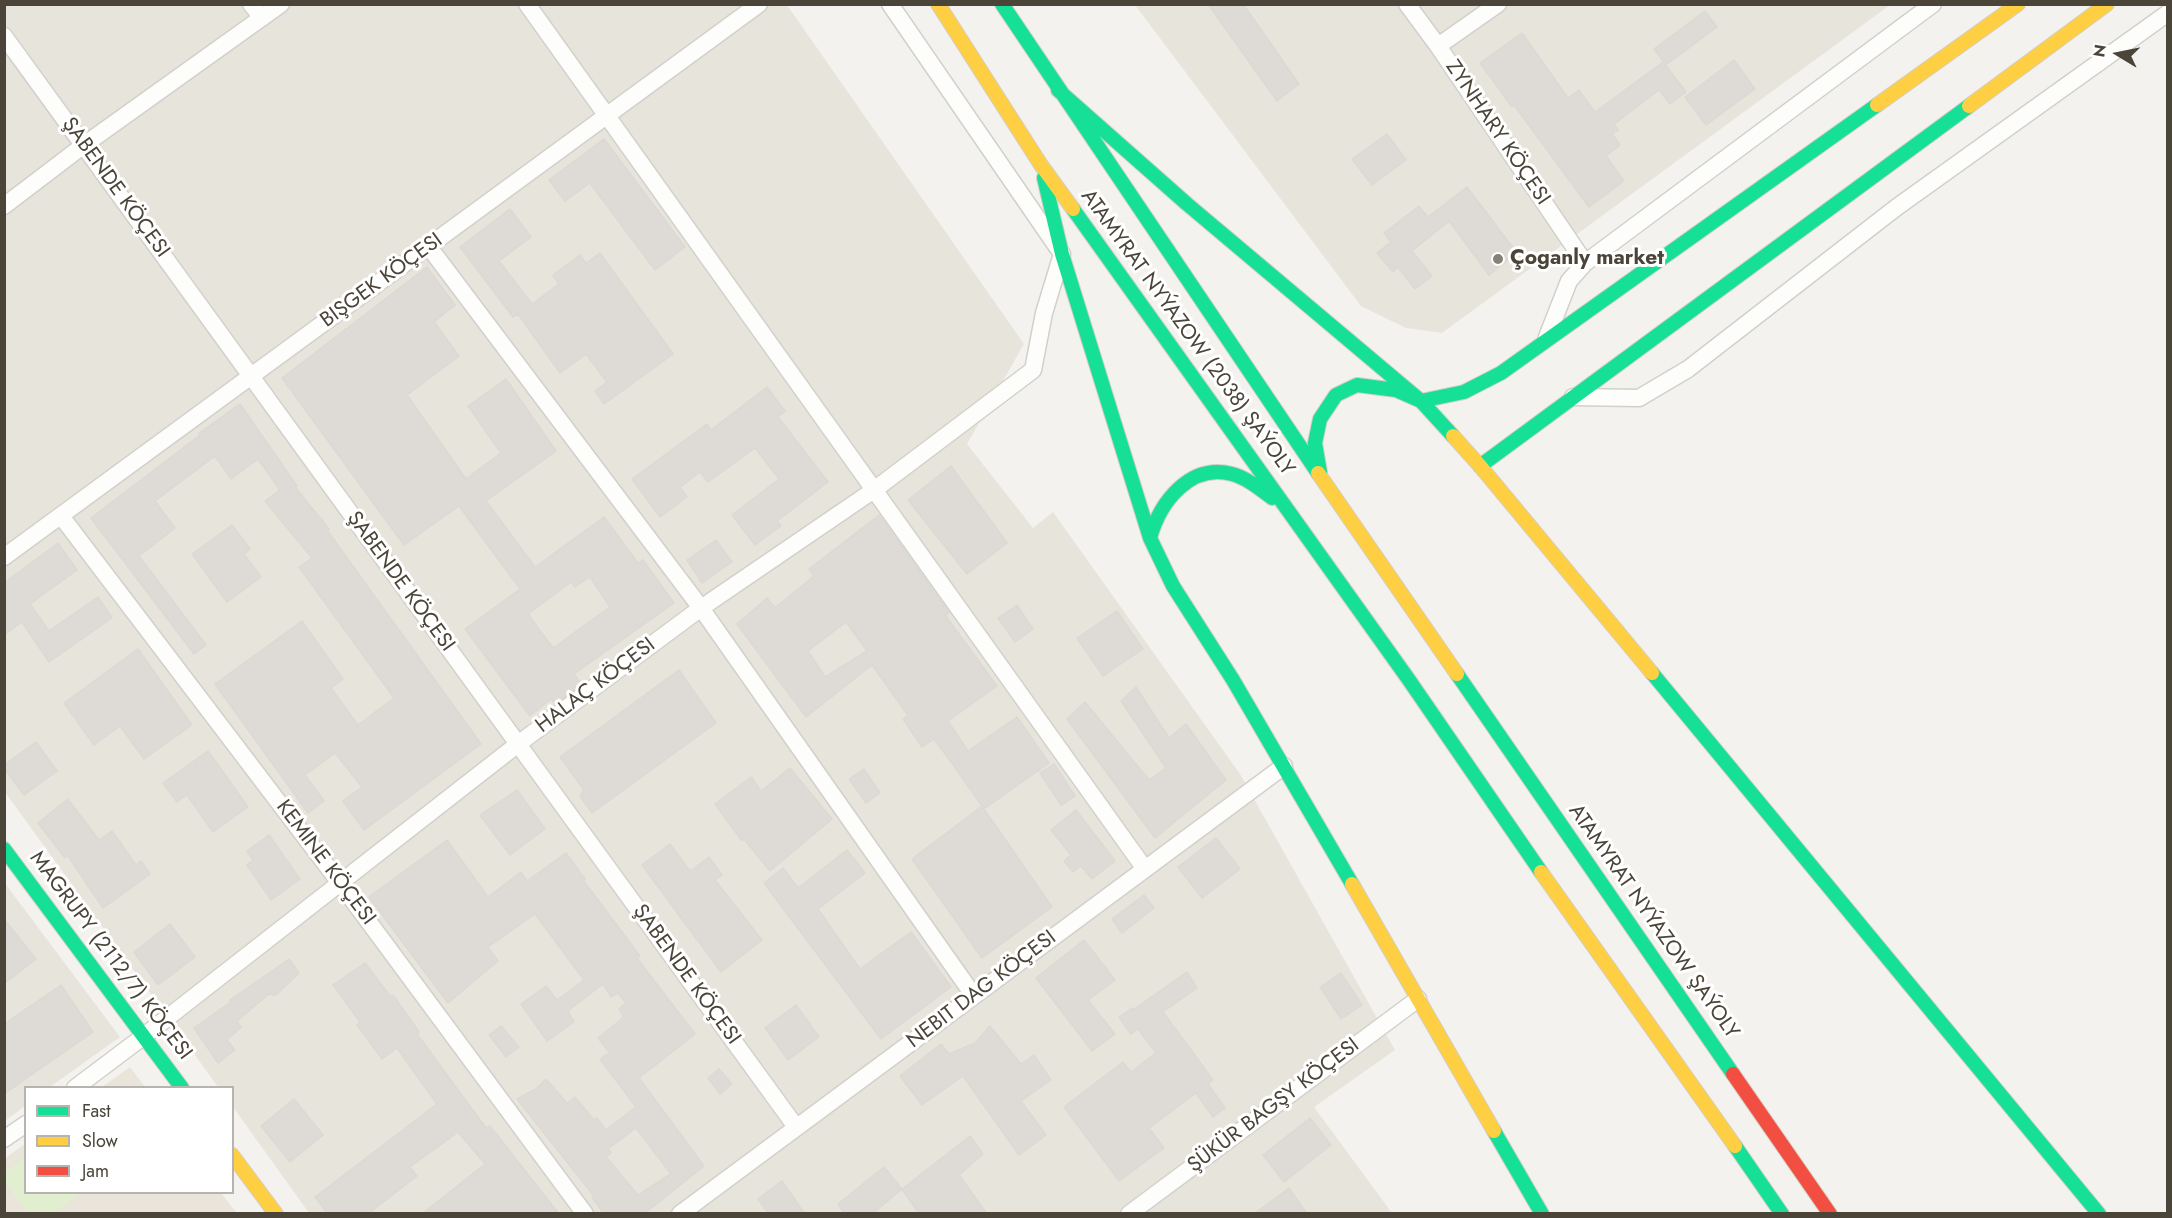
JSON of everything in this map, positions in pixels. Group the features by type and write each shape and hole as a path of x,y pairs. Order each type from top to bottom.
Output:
{"main road":[{"name":"ATAMYRAT NYÝAZOW (2038) ŞAÝOLY","path":"938,4 1041,165 1409,680 1576,924 1715,1116 1782,1214"},
{"path":"1321,478 1315,443 1320,419 1336,395 1357,385 1396,390 1421,400 1464,392 1501,373 2018,4"},
{"path":"1480,466 2107,4"},
{"name":"ATAMYRAT NYÝAZOW (2038) ŞAÝOLY","path":"1005,7 1058,90 1442,654"},
{"path":"1058,90 1187,204 1421,400 1480,466 2099,1214"},
{"path":"1041,165 1062,254 1150,538 1173,586 1284,766 1542,1214"},
{"path":"1150,538 1156,517 1172,493 1193,478 1212,473 1229,473 1244,478 1287,508"},
{"name":"ATAMYRAT NYÝAZOW ŞAÝOLY","path":"1442,654 1830,1214"},
{"name":"MAGRUPY (2112/7) KÖÇESI","path":"4,849 181,1086"},
{"path":"234,1158 276,1214"}],"street":[{"path":"251,4 262,18"},
{"path":"4,206 84,145 281,4"},
{"path":"527,4 1145,869"},
{"name":"BIŞGEK KÖÇESI","path":"4,557 759,4"},
{"path":"890,4 1062,254"},
{"name":"ZYNHARY KÖÇESI","path":"1407,4 1585,263"},
{"path":"1438,46 1498,4"},
{"path":"1546,340 1569,281 1585,263 1933,4"},
{"path":"1572,397 1639,398 1688,369 1897,207 2168,13"},
{"name":"ŞABENDE KÖÇESI","path":"4,36 796,1128"},
{"path":"429,247 701,608 974,996"},
{"name":"HALAÇ KÖÇESI","path":"78,1086 518,744 701,608 874,490 1033,370 1044,313 1062,254"},
{"name":"KEMINE KÖÇESI","path":"61,516 340,883 585,1214"},
{"name":"NEBIT DAG KÖÇESI","path":"680,1214 1284,766"},
{"name":"ŞÜKÜR BAGŞY KÖÇESI","path":"1130,1213 1418,999"},
{"path":"4,1139 24,1125"}],"shaded area":[{"path":"4,5 787,5 1024,344 967,444 1033,528 1053,512 1240,774 1395,1050 1314,1107 1392,1213 309,1213 234,1108 234,1086 217,1086 5,792"},
{"path":"1135,5 1890,5 1442,333 1406,328 1361,306"},
{"path":"4,882 120,1037 51,1086 24,1086 24,1107 5,1121"},
{"path":"130,1067 144,1086 103,1086"},
{"path":"24,1145 24,1194 222,1194 237,1213 5,1213 4,1159"}],"green space":[{"path":"24,1158 24,1194 80,1194 54,1213 28,1213 5,1183 5,1173"}],"building":[{"path":"1208,4 1243,4 1299,84 1277,101"},
{"path":"1705,11 1717,27 1666,65 1654,49"},
{"path":"1522,33 1568,98 1579,90 1595,112 1663,62 1686,92 1670,104 1659,90 1614,124 1618,130 1612,134 1620,145 1606,156 1624,181 1589,207 1480,63"},
{"path":"1734,60 1755,89 1706,125 1685,97"},
{"path":"1387,134 1406,160 1372,185 1352,159"},
{"path":"604,139 685,247 655,270 590,183 565,201 549,180"},
{"path":"1467,187 1517,253 1489,275 1449,221 1412,251 1432,276 1415,289 1398,267 1393,272 1377,253 1391,242 1384,233 1419,206 1428,217"},
{"path":"510,209 531,237 499,261 532,304 559,284 553,275 580,255 586,263 600,253 673,354 604,404 595,391 607,382 586,354 560,373 518,314 513,317 460,247"},
{"path":"427,267 455,305 434,322 459,356 407,395 466,479 501,453 468,406 506,379 556,451 486,501 535,567 604,517 638,563 643,560 674,603 574,674 581,684 555,704 551,699 530,716 465,629 520,589 459,506 404,545 282,378","holes":["590,577 610,607 553,648 528,614 571,582 575,587"]},
{"path":"767,387 785,411 778,417 828,482 777,521 781,526 755,545 732,515 779,479 755,448 708,482 700,472 680,487 687,497 660,517 632,479 707,424 711,430"},
{"path":"240,404 297,486 295,487 329,529 327,530 481,744 364,830 343,801 362,787 335,753 305,775 324,801 308,813 215,684 302,621 343,679 331,688 358,725 394,698 299,567 312,558 265,501 280,490 258,459 231,479 215,456 155,501 175,528 139,556 206,645 194,654 91,518 200,435 199,433"},
{"path":"951,466 1007,543 967,574 908,500"},
{"path":"879,515 949,613 945,615 997,686 948,721 968,751 1017,717 1049,763 984,809 1052,907 982,958 912,859 982,806 951,762 934,739 922,747 903,719 908,715 872,665 806,717 737,624 767,598 775,608 814,576 809,569","holes":["846,622 867,651 825,677 808,651"]},
{"path":"232,525 250,549 244,554 261,577 227,602 192,554"},
{"path":"716,540 732,562 702,583 687,560"},
{"path":"58,543 77,570 30,604 49,631 98,597 112,618 49,662 22,622 4,635 4,583"},
{"path":"1017,605 1033,629 1015,642 998,618"},
{"path":"1117,611 1143,649 1103,676 1077,638"},
{"path":"138,649 192,725 144,759 120,726 94,745 64,703"},
{"path":"679,670 716,723 592,813 580,796 584,790 560,757"},
{"path":"1136,687 1169,738 1186,724 1226,780 1155,838 1067,719 1085,702 1149,780 1166,768 1121,701"},
{"path":"36,742 57,771 24,795 4,765"},
{"path":"208,751 248,807 213,832 187,795 177,802 163,783"},
{"path":"1054,764 1075,796 1061,805 1040,773"},
{"path":"790,768 832,819 770,871 744,839 742,841 715,804 751,777 761,791"},
{"path":"864,769 880,793 866,803 849,779"},
{"path":"517,790 545,829 510,855 480,815"},
{"path":"68,799 99,840 112,831 136,865 141,861 150,874 103,908 68,856 65,858 38,823"},
{"path":"1076,810 1115,861 1092,879 1081,866 1073,872 1064,861 1071,855 1051,830"},
{"path":"269,835 300,879 271,900 247,865 253,860 247,851"},
{"path":"1216,838 1240,869 1202,898 1178,867"},
{"path":"447,840 488,897 521,872 527,881 566,853 585,879 583,880 640,956 637,958 695,1034 639,1078 704,1166 644,1214 604,1214 592,1197 594,1196 517,1099 536,1089 546,1079 567,1103 575,1097 594,1120 597,1118 606,1130 636,1107 600,1059 610,1053 598,1038 624,1017 619,1009 626,1003 618,993 611,997 603,984 568,1011 574,1022 547,1041 521,1004 546,986 557,1000 584,980 535,914 488,947 498,961 448,1003 369,897","holes":["636,1128 671,1174 638,1195 606,1157 611,1153 608,1149"]},
{"path":"670,844 690,871 709,857 722,875 715,880 762,940 721,972 642,865"},
{"path":"847,850 865,873 818,909 860,969 911,932 951,987 881,1039 764,883 783,868 798,888"},
{"path":"1144,895 1154,908 1122,933 1112,919"},
{"path":"4,919 36,959 4,984"},
{"path":"170,924 195,957 158,985 134,952"},
{"path":"1084,940 1115,980 1088,1000 1115,1034 1092,1051 1036,978"},
{"path":"289,959 299,973 276,995 269,994 237,1021 241,1027 227,1040 235,1050 218,1063 194,1028"},
{"path":"365,963 391,997 393,995 419,1032 417,1034 486,1128 490,1126 559,1214 422,1214 485,1164 458,1132 410,1167 417,1176 368,1214 328,1214 315,1197 437,1104 397,1048 382,1059 357,1025 360,1022 333,985"},
{"path":"1187,972 1197,988 1163,1012 1213,1080 1208,1084 1225,1108 1213,1117 1196,1093 1149,1128 1164,1148 1119,1181 1064,1107 1123,1062 1131,1072 1156,1053 1138,1029 1131,1034 1119,1017 1132,1008 1133,1010"},
{"path":"1341,973 1362,1005 1341,1019 1320,987"},
{"path":"61,985 93,1032 4,1094 4,1024"},
{"path":"796,1005 819,1037 788,1060 765,1028"},
{"path":"501,1026 519,1047 506,1057 489,1035"},
{"path":"990,1026 1021,1064 1034,1055 1051,1080 1021,1101 1046,1135 1019,1155 963,1076 922,1105 900,1076 941,1044 949,1054 975,1043"},
{"path":"719,1069 732,1084 720,1094 708,1078"},
{"path":"294,1099 323,1135 290,1162 261,1126"},
{"path":"1310,1118 1331,1145 1284,1182 1263,1155"},
{"path":"970,1136 983,1154 959,1175 987,1214 919,1214 902,1189"},
{"path":"884,1167 902,1189 872,1214 845,1214 838,1204"},
{"path":"782,1181 805,1214 769,1214 758,1199"},
{"path":"1289,1188 1307,1214 1254,1214"}],"traffic: fast":[{"path":"1002,4 1318,473"},
{"path":"1058,90 1187,204 1421,401 1453,436"},
{"path":"1320,472 1315,443 1320,419 1336,395 1357,385 1396,390 1421,401 1464,392 1501,373 1877,105"},
{"path":"1480,466 1969,106"},
{"path":"1044,178 1062,254 1150,538 1173,586 1233,680 1352,884"},
{"path":"1073,209 1409,680 1541,872"},
{"path":"1150,538 1161,511 1169,499 1179,488 1203,474 1217,472 1238,476 1272,498"},
{"path":"1652,673 2099,1214"},
{"path":"1457,674 1733,1074"},
{"path":"4,849 181,1086"},
{"path":"1494,1131 1542,1214"},
{"path":"1735,1146 1782,1214"}],"traffic: slow":[{"path":"938,4 1041,165 1073,209"},
{"path":"1877,105 2018,4"},
{"path":"1969,106 2107,4"},
{"path":"1453,436 1652,673"},
{"path":"1318,473 1457,674"},
{"path":"1541,872 1735,1146"},
{"path":"1352,884 1494,1131"},
{"path":"234,1158 276,1214"}],"traffic: jam":[{"path":"1733,1074 1830,1214"}],"place":[{"name":"Çoganly market","path":"1498,259"}]}
